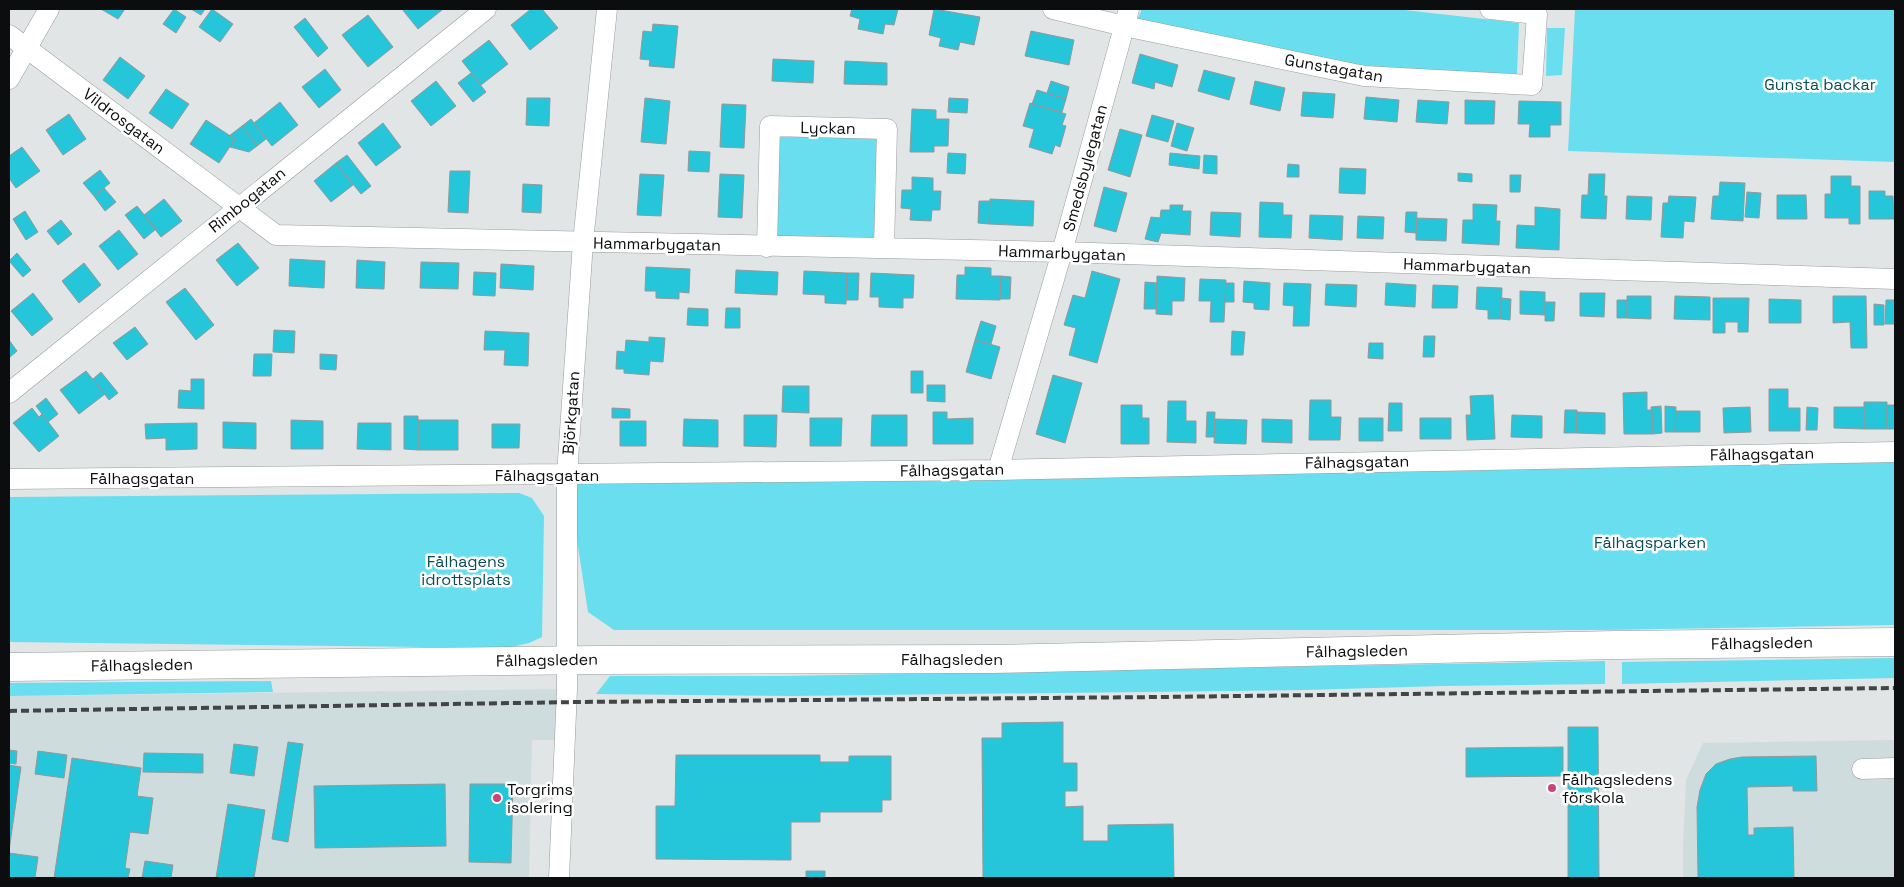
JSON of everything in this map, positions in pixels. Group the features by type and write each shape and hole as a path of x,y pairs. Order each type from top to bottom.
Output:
{"main road":[{"name":"Fålhagsleden","path":"9,667 567,660 991,659 1615,645 1895,642"}],"street":[{"path":"9,79 49,9"},
{"name":"Rimbogatan","path":"9,393 486,9"},
{"name":"Björkgatan","path":"559,878 567,660 566,475 584,242 607,9"},
{"name":"Gunstagatan","path":"1053,9 1126,17 1364,76 1532,85 1537,14 1490,9"},
{"name":"Smedsbylegatan","path":"998,470 1062,252 1126,17"},
{"name":"Vildrosgatan","path":"9,35 239,207"},
{"name":"Lyckan","path":"767,247 770,126 887,129 884,248"},
{"name":"Hammarbygatan","path":"239,207 276,235 1062,252 1895,279"},
{"name":"Fålhagsgatan","path":"9,479 998,470 1557,457 1895,452"},
{"path":"1862,768 1895,768"}],"shaded area":[{"path":"567,689 565,740 532,740 529,878 9,878 9,696"},
{"path":"1895,740 1895,878 1683,878 1686,780 1703,743"}],"green space":[{"path":"1142,9 1396,9 1519,23 1517,74 1366,68 1137,20"},
{"name":"Gunsta backar","path":"1575,9 1895,9 1895,162 1568,151"},
{"path":"1547,28 1565,28 1562,75 1546,76"},
{"path":"770,126 887,129 884,248 767,247"},
{"name":"Fålhagsparken","path":"1895,452 1895,625 1603,630 614,630 588,612 567,475"},
{"name":"Fålhagens idrottsplats","path":"519,493 532,498 544,516 542,637 529,643 507,648 9,642 9,497"},
{"path":"1895,658 1895,678 1622,684 1622,662"},
{"path":"1605,661 1605,684 1305,690 794,696 596,694 610,676 784,676"},
{"path":"271,681 273,692 9,696 9,683"}],"building":[{"path":"101,9 125,9 118,19"},
{"path":"174,9 186,17 176,33 163,24"},
{"path":"191,9 205,9 201,15"},
{"path":"212,9 233,24 220,42 199,27"},
{"path":"402,9 441,9 442,10 418,29"},
{"path":"531,9 542,9 558,28 530,50 511,25"},
{"path":"852,9 898,9 894,25 885,24 883,34 858,29 860,19 850,16"},
{"path":"934,9 980,17 974,45 960,42 958,50 939,46 941,38 929,35"},
{"path":"368,15 393,47 368,67 342,35"},
{"path":"305,18 328,48 318,57 294,27"},
{"path":"653,24 678,26 674,68 649,66 650,60 640,59 643,31 652,32"},
{"path":"1031,31 1074,40 1069,65 1025,56"},
{"path":"489,40 508,64 481,85 462,61"},
{"path":"1140,54 1178,65 1172,87 1155,82 1154,89 1132,83"},
{"path":"120,57 145,76 128,99 103,80"},
{"path":"773,59 814,61 813,83 772,81"},
{"path":"845,61 887,63 887,85 844,84"},
{"path":"325,69 341,90 319,108 302,87"},
{"path":"1204,70 1235,78 1229,100 1198,91"},
{"path":"471,73 486,92 473,102 458,83"},
{"path":"436,81 456,106 431,126 411,101"},
{"path":"1051,81 1069,87 1066,99 1047,93"},
{"path":"1255,81 1285,88 1280,111 1250,104"},
{"path":"166,89 189,104 172,129 149,113"},
{"path":"1037,90 1066,99 1062,112 1032,104"},
{"path":"1303,92 1335,94 1333,118 1301,116"},
{"path":"1366,97 1399,100 1397,122 1364,119"},
{"path":"527,98 550,98 549,126 526,125"},
{"path":"645,98 670,101 666,144 641,142"},
{"path":"949,98 968,99 967,113 948,112"},
{"path":"1418,100 1449,102 1447,124 1416,122"},
{"path":"1465,100 1495,101 1494,124 1465,124"},
{"path":"1519,101 1561,102 1561,125 1550,125 1550,137 1529,137 1530,124 1518,124"},
{"path":"280,102 298,125 272,146 254,123"},
{"path":"1030,103 1066,114 1062,125 1066,126 1060,147 1055,145 1052,154 1029,147 1034,129 1023,126"},
{"path":"722,104 746,105 744,148 720,147"},
{"path":"912,109 936,110 936,119 949,119 948,146 934,146 934,152 910,152"},
{"path":"69,114 86,139 63,155 46,130"},
{"path":"1152,115 1174,121 1168,142 1146,136"},
{"path":"251,119 266,139 257,146 242,126"},
{"path":"206,120 235,139 219,163 190,144"},
{"path":"383,123 401,147 376,166 358,143"},
{"path":"1177,123 1194,128 1187,151 1171,146"},
{"path":"242,126 257,146 249,152 230,147 235,139 229,136"},
{"path":"1120,129 1142,135 1130,177 1108,170"},
{"path":"22,147 40,171 16,188 9,178 9,156"},
{"path":"689,151 710,152 709,172 688,171"},
{"path":"948,153 966,154 965,174 947,173"},
{"path":"1170,153 1200,156 1199,169 1169,165"},
{"path":"347,155 371,186 361,194 336,163"},
{"path":"1204,155 1217,156 1217,174 1203,173"},
{"path":"336,163 353,185 331,202 314,181"},
{"path":"1288,164 1299,165 1299,177 1287,177"},
{"path":"1340,168 1366,169 1365,194 1339,193"},
{"path":"100,170 110,183 94,196 83,183"},
{"path":"450,171 470,171 468,213 448,212"},
{"path":"1458,173 1472,174 1472,182 1458,181"},
{"path":"640,174 664,175 661,216 637,215"},
{"path":"720,174 744,175 742,218 718,217"},
{"path":"1589,174 1605,174 1604,196 1607,196 1606,219 1581,218 1582,195 1588,195"},
{"path":"1510,175 1521,175 1520,192 1510,192"},
{"path":"1831,176 1851,176 1851,186 1860,186 1860,224 1849,224 1849,218 1825,218 1825,194 1831,194"},
{"path":"912,177 933,178 933,191 941,191 940,210 932,210 931,221 910,220 911,209 901,208 902,190 912,190"},
{"path":"1720,182 1745,183 1743,221 1711,219 1713,196 1719,196"},
{"path":"523,184 542,185 541,213 522,212"},
{"path":"1104,187 1127,193 1116,232 1094,226"},
{"path":"104,188 116,202 105,211 94,196"},
{"path":"1869,191 1885,191 1885,196 1893,196 1894,219 1869,219"},
{"path":"1747,192 1761,193 1759,218 1745,217"},
{"path":"1777,195 1806,195 1807,219 1777,219"},
{"path":"1627,196 1652,197 1651,220 1626,219"},
{"path":"1669,196 1696,197 1694,222 1684,221 1683,238 1661,237 1663,203 1668,203"},
{"path":"164,199 182,221 161,237 144,215"},
{"path":"990,199 1034,201 1033,226 989,224"},
{"path":"979,201 990,201 989,224 978,223"},
{"path":"1260,202 1283,203 1283,215 1292,215 1291,238 1259,237"},
{"path":"1473,204 1497,205 1496,221 1500,221 1499,245 1462,243 1463,220 1473,220"},
{"path":"1170,205 1183,205 1182,211 1191,211 1190,235 1161,233 1158,242 1145,239 1151,217 1160,218 1161,210 1170,210"},
{"path":"137,206 156,229 144,239 125,215"},
{"path":"1535,207 1560,209 1559,250 1516,248 1517,225 1535,226"},
{"path":"25,211 38,232 26,240 13,219"},
{"path":"1211,212 1241,213 1240,237 1210,235"},
{"path":"1406,212 1417,212 1416,233 1405,232"},
{"path":"1310,215 1343,216 1342,240 1309,238"},
{"path":"1358,216 1384,217 1383,239 1357,238"},
{"path":"1416,218 1447,219 1446,241 1416,240"},
{"path":"61,220 72,234 58,245 47,231"},
{"path":"119,230 138,254 118,270 99,246"},
{"path":"238,243 259,268 237,286 216,260"},
{"path":"17,253 31,270 23,277 9,261"},
{"path":"290,259 325,261 324,288 289,286"},
{"path":"357,260 385,262 384,289 356,288"},
{"path":"421,262 459,263 458,289 420,288"},
{"path":"84,263 101,285 79,303 62,281"},
{"path":"501,264 534,266 533,290 500,288"},
{"path":"646,267 690,269 689,293 679,292 679,299 656,298 656,291 645,291"},
{"path":"965,267 991,268 991,276 1001,276 1000,300 956,299 957,275 965,275"},
{"path":"736,270 778,272 777,295 735,293"},
{"path":"804,271 847,273 846,304 825,303 825,295 803,294"},
{"path":"1092,271 1120,279 1097,363 1069,355 1076,328 1064,325 1073,295 1085,298"},
{"path":"474,272 496,273 495,296 473,295"},
{"path":"847,273 859,273 858,300 846,300"},
{"path":"871,273 914,275 913,298 903,298 903,308 879,307 879,297 870,297"},
{"path":"1001,276 1011,277 1010,299 1000,299"},
{"path":"1157,276 1185,278 1184,301 1172,301 1172,315 1156,314"},
{"path":"1200,279 1226,280 1224,322 1210,322 1211,301 1199,301"},
{"path":"1244,281 1270,283 1269,310 1254,309 1254,303 1243,302"},
{"path":"1145,282 1157,283 1156,309 1144,309"},
{"path":"1226,283 1234,283 1234,302 1225,302"},
{"path":"1284,283 1311,284 1309,326 1293,326 1294,306 1283,305"},
{"path":"1386,283 1416,285 1415,307 1385,305"},
{"path":"1326,284 1357,285 1356,307 1325,305"},
{"path":"1433,285 1458,286 1457,308 1432,308"},
{"path":"1477,287 1502,288 1501,319 1488,319 1488,310 1476,309"},
{"path":"185,288 214,325 196,340 166,302"},
{"path":"1520,291 1545,292 1545,315 1520,314"},
{"path":"33,293 53,319 32,336 11,311"},
{"path":"1580,293 1605,293 1604,317 1580,316"},
{"path":"1627,296 1651,296 1651,319 1627,318"},
{"path":"1675,296 1710,297 1710,320 1674,319"},
{"path":"1833,296 1866,296 1867,348 1851,348 1850,322 1833,323"},
{"path":"1501,298 1511,299 1510,320 1501,319"},
{"path":"1713,298 1749,298 1748,332 1738,332 1738,322 1725,322 1725,333 1713,333"},
{"path":"1769,299 1801,300 1801,323 1769,323"},
{"path":"1617,300 1627,300 1627,318 1617,318"},
{"path":"1886,300 1895,300 1895,324 1885,324"},
{"path":"1545,302 1555,302 1554,321 1545,321"},
{"path":"1874,304 1884,305 1884,325 1874,325"},
{"path":"688,308 708,309 708,326 687,325"},
{"path":"726,308 740,308 740,328 725,328"},
{"path":"981,321 996,326 991,344 975,340"},
{"path":"135,327 148,344 127,360 113,343"},
{"path":"274,330 295,331 294,353 273,352"},
{"path":"485,331 529,333 528,366 504,365 505,350 484,350"},
{"path":"1232,331 1245,332 1243,355 1231,355"},
{"path":"1424,336 1435,336 1434,357 1423,357"},
{"path":"649,337 665,338 663,362 650,361 649,375 624,373 624,369 616,369 617,351 625,352 626,340 649,342"},
{"path":"9,340 17,351 9,358"},
{"path":"975,340 1000,347 991,379 966,372"},
{"path":"1369,343 1383,343 1383,359 1368,358"},
{"path":"254,354 272,354 271,376 253,376"},
{"path":"320,354 337,355 336,370 320,369"},
{"path":"86,371 105,394 79,414 60,390"},
{"path":"911,371 923,371 923,393 911,393"},
{"path":"101,372 118,393 109,400 93,379"},
{"path":"1053,375 1082,383 1065,443 1036,434"},
{"path":"191,379 204,379 204,409 178,408 179,390 191,391"},
{"path":"927,385 945,385 945,402 927,401"},
{"path":"783,386 809,386 809,413 782,412"},
{"path":"1769,389 1788,389 1788,408 1800,408 1800,431 1769,431"},
{"path":"1647,392 1647,410 1652,410 1653,434 1624,434 1623,393"},
{"path":"1493,395 1495,439 1467,440 1466,415 1471,415 1470,396"},
{"path":"46,398 58,414 48,422 36,406"},
{"path":"1310,400 1331,400 1331,417 1341,417 1340,440 1309,440"},
{"path":"1168,401 1186,401 1186,421 1196,421 1196,443 1167,442"},
{"path":"1864,402 1887,402 1887,429 1864,429"},
{"path":"1389,403 1402,403 1402,431 1388,431"},
{"path":"1121,405 1142,405 1142,418 1149,418 1149,444 1121,444"},
{"path":"1887,405 1895,405 1895,429 1887,429"},
{"path":"1661,406 1662,433 1653,434 1651,407"},
{"path":"1665,406 1676,407 1675,432 1665,432"},
{"path":"1750,407 1751,432 1724,433 1723,408"},
{"path":"1807,407 1818,408 1817,430 1806,430"},
{"path":"1834,407 1864,407 1864,429 1834,428"},
{"path":"32,408 39,417 42,414 59,436 39,452 13,423"},
{"path":"612,408 630,409 630,418 612,418"},
{"path":"1565,410 1577,410 1576,433 1564,433"},
{"path":"1676,411 1700,411 1700,432 1675,432"},
{"path":"933,412 947,412 947,419 973,418 973,444 933,444"},
{"path":"1207,412 1215,412 1214,437 1206,437"},
{"path":"1577,412 1605,413 1605,434 1576,433"},
{"path":"744,415 777,415 776,447 744,446"},
{"path":"872,415 907,415 907,446 871,446"},
{"path":"1512,415 1542,416 1542,438 1511,437"},
{"path":"404,416 418,416 418,450 404,449"},
{"path":"810,418 842,418 841,446 810,446"},
{"path":"1359,418 1383,418 1383,441 1359,441"},
{"path":"1420,418 1451,418 1451,439 1420,439"},
{"path":"684,419 718,420 718,447 683,446"},
{"path":"1215,419 1247,420 1246,444 1214,443"},
{"path":"1262,419 1292,420 1292,443 1262,442"},
{"path":"291,420 323,421 323,449 291,449"},
{"path":"418,420 458,420 458,450 418,450"},
{"path":"620,421 646,421 646,446 620,446"},
{"path":"223,422 256,423 256,449 223,448"},
{"path":"197,423 197,449 166,450 166,438 146,439 145,424"},
{"path":"358,423 391,423 391,450 357,449"},
{"path":"492,424 520,424 519,448 492,448"},
{"path":"1063,722 1063,763 1077,763 1077,791 1065,791 1065,807 1083,806 1083,841 1108,841 1108,825 1173,824 1174,878 983,878 982,738 1002,738 1002,723"},
{"path":"1568,727 1598,727 1599,878 1568,878"},
{"path":"288,742 303,744 288,842 272,839"},
{"path":"234,744 258,747 254,776 230,773"},
{"path":"1563,747 1563,776 1466,777 1466,748"},
{"path":"9,750 17,751 16,764 9,763"},
{"path":"38,751 67,755 64,778 35,774"},
{"path":"144,753 203,754 203,773 143,772"},
{"path":"676,755 820,755 820,762 849,762 849,756 891,756 891,800 882,800 882,812 820,812 820,822 791,822 791,860 656,859 656,806 675,806"},
{"path":"1816,756 1817,791 1793,791 1793,786 1747,787 1748,835 1754,835 1754,828 1793,827 1794,878 1698,878 1697,807 1700,790 1706,774 1716,764 1742,757"},
{"path":"72,758 141,768 137,796 153,798 148,834 130,832 125,868 130,869 128,878 54,878"},
{"path":"9,765 21,767 9,851"},
{"path":"445,784 446,846 315,848 314,786"},
{"path":"470,784 513,784 511,863 469,862"},
{"path":"228,804 265,810 254,878 216,878"},
{"path":"9,853 38,857 35,878 9,878"},
{"path":"145,861 173,865 171,878 142,878"},
{"path":"806,871 825,871 825,878 806,878"}],"railway":[{"path":"9,711 578,702 1895,688"}],"place":[{"name":"Fålhagsledens förskola","path":"1552,788"},
{"name":"Torgrims isolering","path":"497,798"}]}
